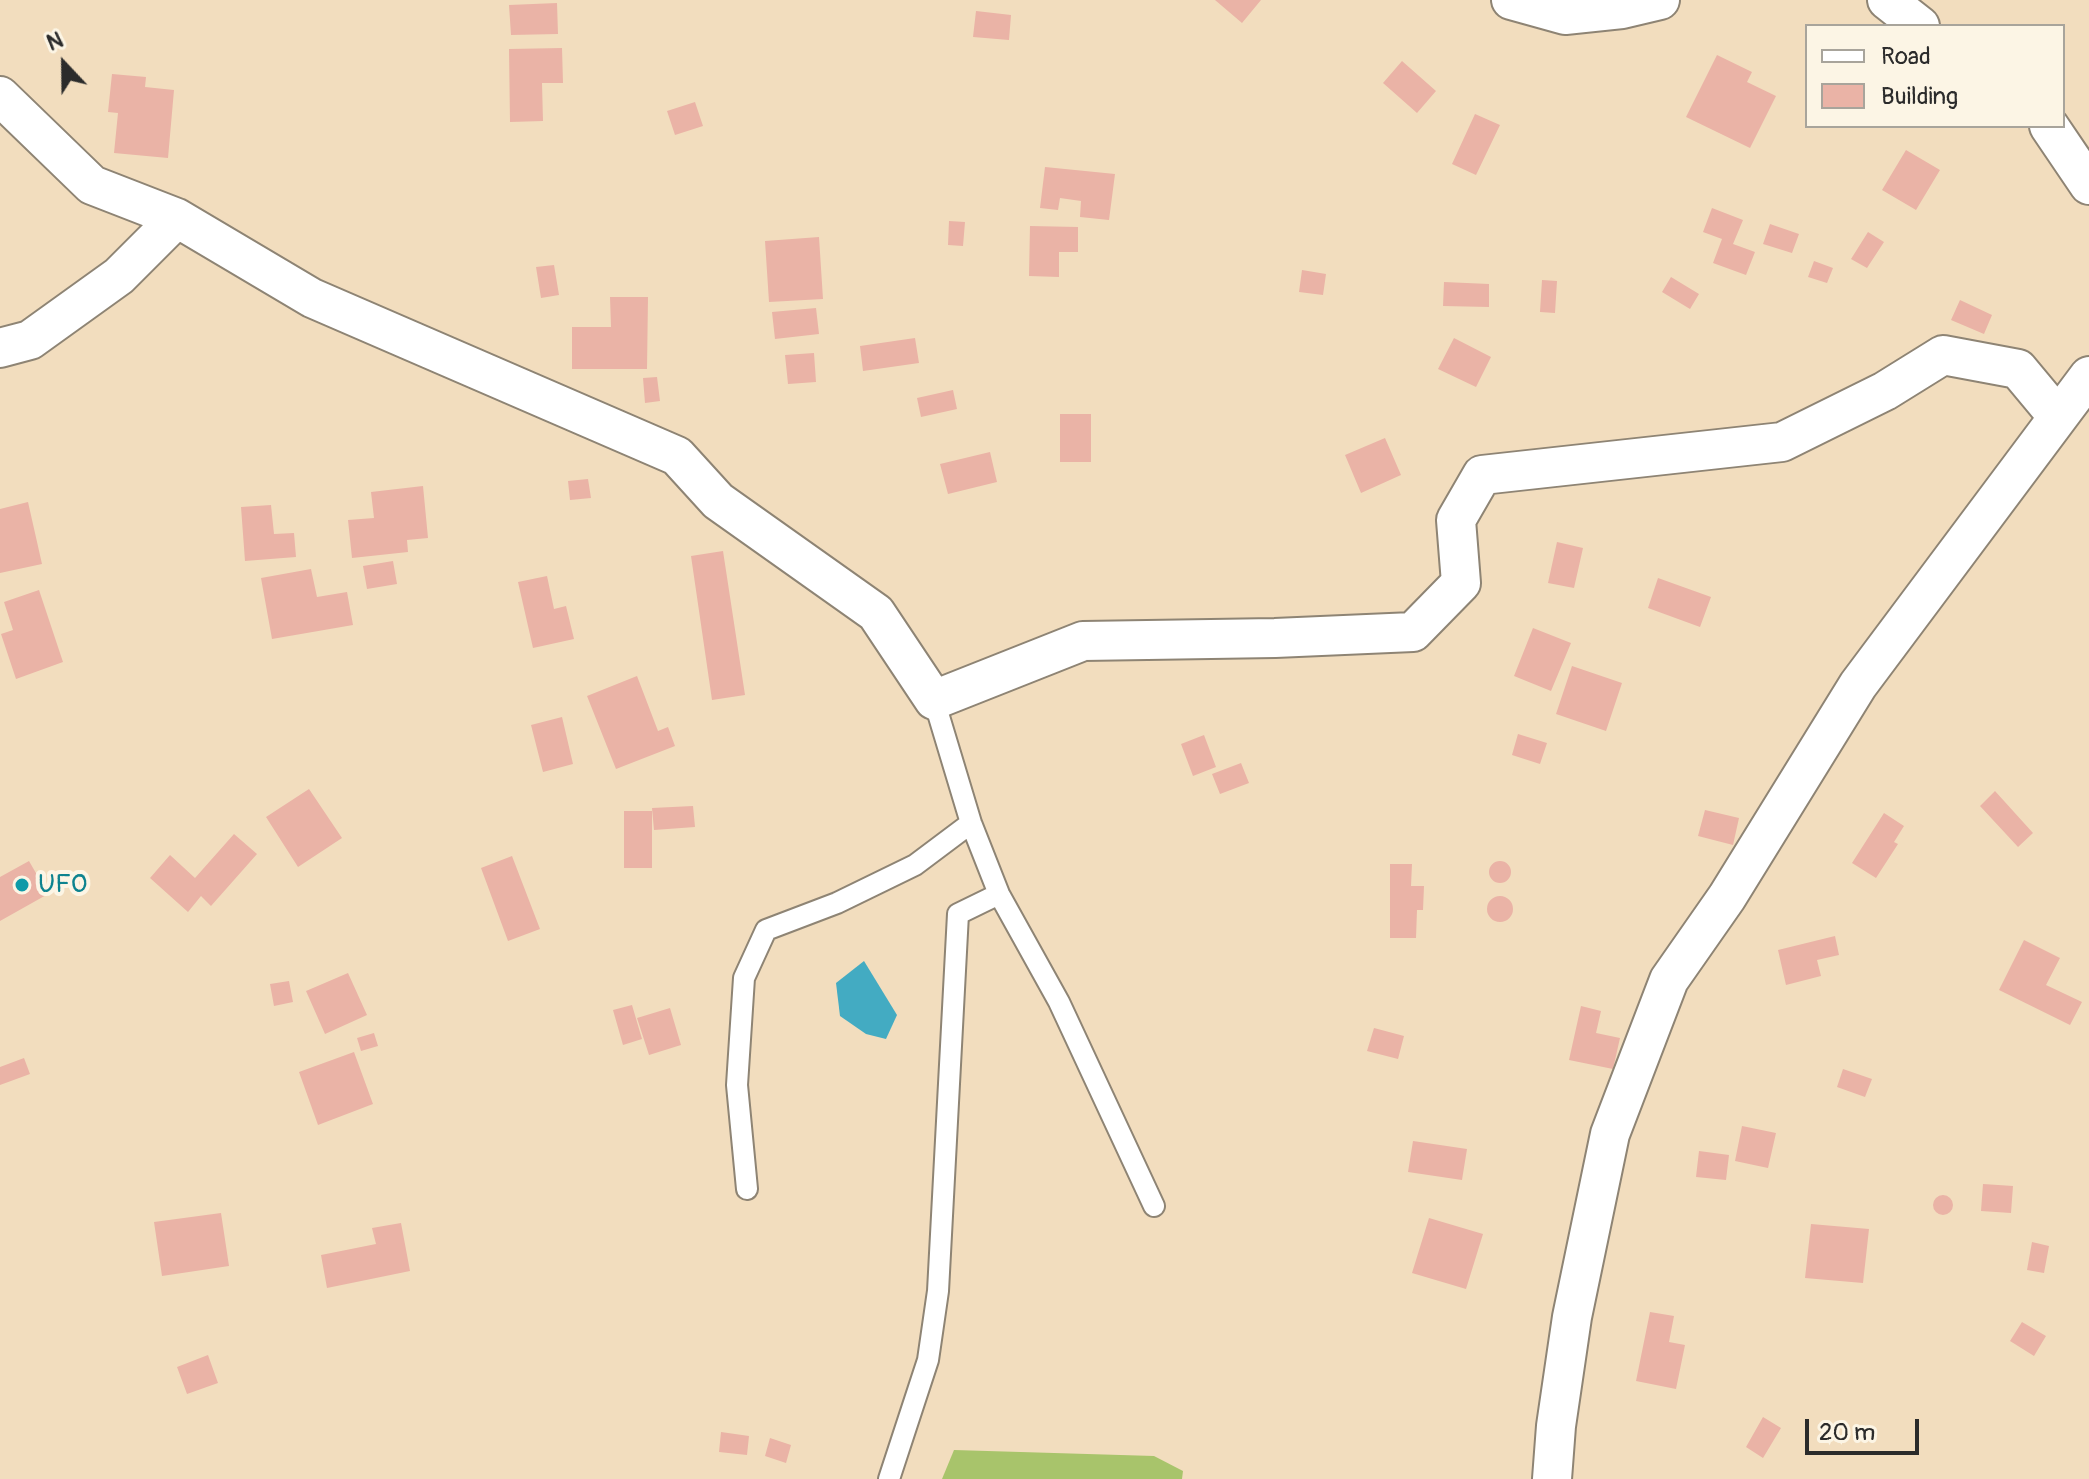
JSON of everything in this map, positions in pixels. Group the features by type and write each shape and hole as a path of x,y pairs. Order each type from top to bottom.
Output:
{"street":[{"path":"1511,0 1565,15 1622,9 1660,0"},
{"path":"1887,0 1917,24"},
{"path":"0,96 92,185 177,218 312,298 677,456 718,501 876,613 934,700 1083,641 1413,632 1461,583 1456,520 1482,475 1782,442 1885,391 1943,355 2018,369 2058,417"},
{"path":"2050,128 2089,185"},
{"path":"0,348 30,340 119,276 177,218"},
{"path":"1552,1479 1556,1426 1572,1317 1610,1134 1669,980 1727,897 1858,685 2089,376"}],"lane":[{"path":"934,700 971,823 999,894 1059,1002 1154,1206"},
{"path":"747,1189 737,1085 744,978 766,930 837,903 915,865 971,823"},
{"path":"889,1479 928,1360 938,1291 958,914 999,894"}],"green space":[{"path":"954,1450 1154,1456 1183,1471 1182,1479 942,1479"}],"water":[{"path":"864,961 897,1015 886,1039 866,1034 840,1016 836,983"}],"building":[{"path":"1215,0 1261,0 1242,23"},
{"path":"557,3 558,34 511,35 509,5"},
{"path":"976,11 1011,15 1009,40 973,37"},
{"path":"562,48 563,83 542,83 543,121 510,122 509,49"},
{"path":"1717,55 1752,72 1747,82 1776,96 1750,148 1686,117"},
{"path":"1402,61 1436,91 1417,113 1383,83"},
{"path":"112,74 146,77 145,87 174,90 168,158 114,153 118,113 108,112"},
{"path":"695,102 703,126 675,135 667,111"},
{"path":"1475,114 1500,125 1476,175 1452,164"},
{"path":"1906,150 1940,170 1916,210 1882,190"},
{"path":"1045,167 1115,174 1109,220 1080,217 1081,201 1060,198 1058,210 1040,208"},
{"path":"1712,208 1743,220 1733,244 1755,252 1746,275 1713,263 1722,239 1703,232"},
{"path":"949,221 965,222 963,246 948,245"},
{"path":"1770,224 1799,234 1792,253 1763,244"},
{"path":"1030,226 1078,227 1078,252 1059,252 1059,277 1029,276"},
{"path":"1868,232 1884,242 1867,268 1851,259"},
{"path":"819,237 823,299 769,302 765,241"},
{"path":"1814,261 1833,268 1827,283 1808,277"},
{"path":"554,265 559,295 541,298 536,267"},
{"path":"1302,270 1326,274 1323,295 1299,292"},
{"path":"1671,277 1699,294 1690,309 1662,292"},
{"path":"1542,280 1557,281 1555,313 1540,312"},
{"path":"1444,282 1489,284 1489,307 1443,306"},
{"path":"610,297 648,297 647,369 572,369 572,327 611,327"},
{"path":"1960,300 1992,315 1984,334 1951,320"},
{"path":"816,308 819,334 775,339 772,312"},
{"path":"915,338 919,363 863,371 860,346"},
{"path":"1454,338 1491,357 1476,387 1438,369"},
{"path":"814,353 816,382 788,384 785,355"},
{"path":"657,377 660,401 645,403 643,378"},
{"path":"953,390 957,409 921,417 917,398"},
{"path":"1060,414 1091,414 1091,462 1060,462"},
{"path":"1385,438 1401,475 1361,493 1345,455"},
{"path":"990,452 997,482 948,494 940,464"},
{"path":"588,479 591,498 570,500 568,481"},
{"path":"423,486 428,538 407,540 408,552 352,558 348,520 374,518 371,492"},
{"path":"28,502 42,564 0,573 0,509"},
{"path":"271,505 274,534 294,533 296,557 245,561 241,507"},
{"path":"1557,542 1583,548 1574,588 1548,583"},
{"path":"723,551 745,695 712,700 691,556"},
{"path":"393,561 397,584 367,589 363,566"},
{"path":"311,569 317,597 347,592 353,625 272,639 261,578"},
{"path":"547,576 554,609 566,606 574,639 533,648 518,582"},
{"path":"1658,578 1711,597 1700,627 1648,608"},
{"path":"39,590 63,662 16,679 1,634 13,630 4,602"},
{"path":"1533,628 1571,643 1551,691 1514,676"},
{"path":"1572,666 1622,683 1606,731 1556,714"},
{"path":"637,676 658,731 668,727 675,746 616,769 587,696"},
{"path":"562,717 573,764 543,772 531,725"},
{"path":"1518,734 1547,743 1540,764 1512,755"},
{"path":"1204,735 1216,767 1193,776 1181,744"},
{"path":"1241,763 1249,783 1220,794 1212,774"},
{"path":"309,789 342,838 298,867 266,817"},
{"path":"1995,791 2033,833 2018,847 1980,806"},
{"path":"693,806 695,827 654,830 652,808"},
{"path":"1705,810 1739,818 1733,845 1698,836"},
{"path":"624,811 652,811 652,868 624,868"},
{"path":"1884,813 1904,826 1894,842 1898,844 1876,878 1852,863"},
{"path":"234,834 257,854 211,906 201,896 188,912 150,878 170,855 195,878"},
{"path":"512,856 540,929 508,941 481,868"},
{"name":"UFO","path":"29,861 48,894 0,921 0,877"},
{"path":"1500,861 1508,864 1511,872 1508,880 1500,883 1492,880 1489,872 1492,864"},
{"path":"1390,864 1412,864 1411,886 1424,886 1423,910 1417,910 1416,938 1390,938"},
{"path":"1500,896 1509,900 1513,909 1509,918 1500,922 1491,918 1487,909 1491,900"},
{"path":"1835,936 1839,955 1817,960 1821,976 1786,985 1778,950"},
{"path":"2024,940 2060,958 2046,985 2082,1002 2070,1025 1999,990"},
{"path":"348,973 367,1015 325,1034 306,991"},
{"path":"289,981 293,1002 274,1006 270,984"},
{"path":"632,1005 642,1039 623,1045 613,1010"},
{"path":"1581,1006 1601,1011 1596,1033 1620,1038 1613,1069 1569,1060"},
{"path":"670,1008 681,1045 649,1055 637,1018"},
{"path":"1374,1028 1404,1036 1398,1059 1367,1051"},
{"path":"374,1033 378,1046 361,1051 357,1038"},
{"path":"354,1052 373,1104 318,1125 299,1072"},
{"path":"24,1058 30,1074 0,1085 0,1067"},
{"path":"1843,1069 1872,1079 1865,1097 1837,1087"},
{"path":"1742,1126 1776,1133 1768,1168 1735,1161"},
{"path":"1413,1141 1467,1149 1462,1180 1408,1172"},
{"path":"1699,1151 1729,1155 1726,1180 1696,1177"},
{"path":"1983,1184 2013,1186 2011,1213 1981,1211"},
{"path":"1943,1195 1950,1198 1953,1205 1950,1212 1943,1215 1936,1212 1933,1205 1936,1198"},
{"path":"221,1213 229,1266 162,1276 154,1222"},
{"path":"1429,1218 1483,1234 1466,1289 1412,1273"},
{"path":"401,1223 410,1271 327,1288 321,1255 376,1244 372,1228"},
{"path":"1811,1224 1869,1229 1863,1283 1805,1278"},
{"path":"2032,1242 2049,1246 2044,1273 2027,1270"},
{"path":"1650,1312 1674,1316 1669,1342 1685,1345 1676,1389 1636,1381"},
{"path":"2022,1322 2046,1336 2034,1356 2010,1341"},
{"path":"208,1355 218,1383 187,1394 177,1367"},
{"path":"1763,1417 1781,1428 1763,1458 1746,1447"},
{"path":"721,1432 749,1436 747,1455 719,1452"},
{"path":"770,1438 791,1445 786,1463 765,1456"}],"place":[{"name":"UFO","path":"22,885"}]}
